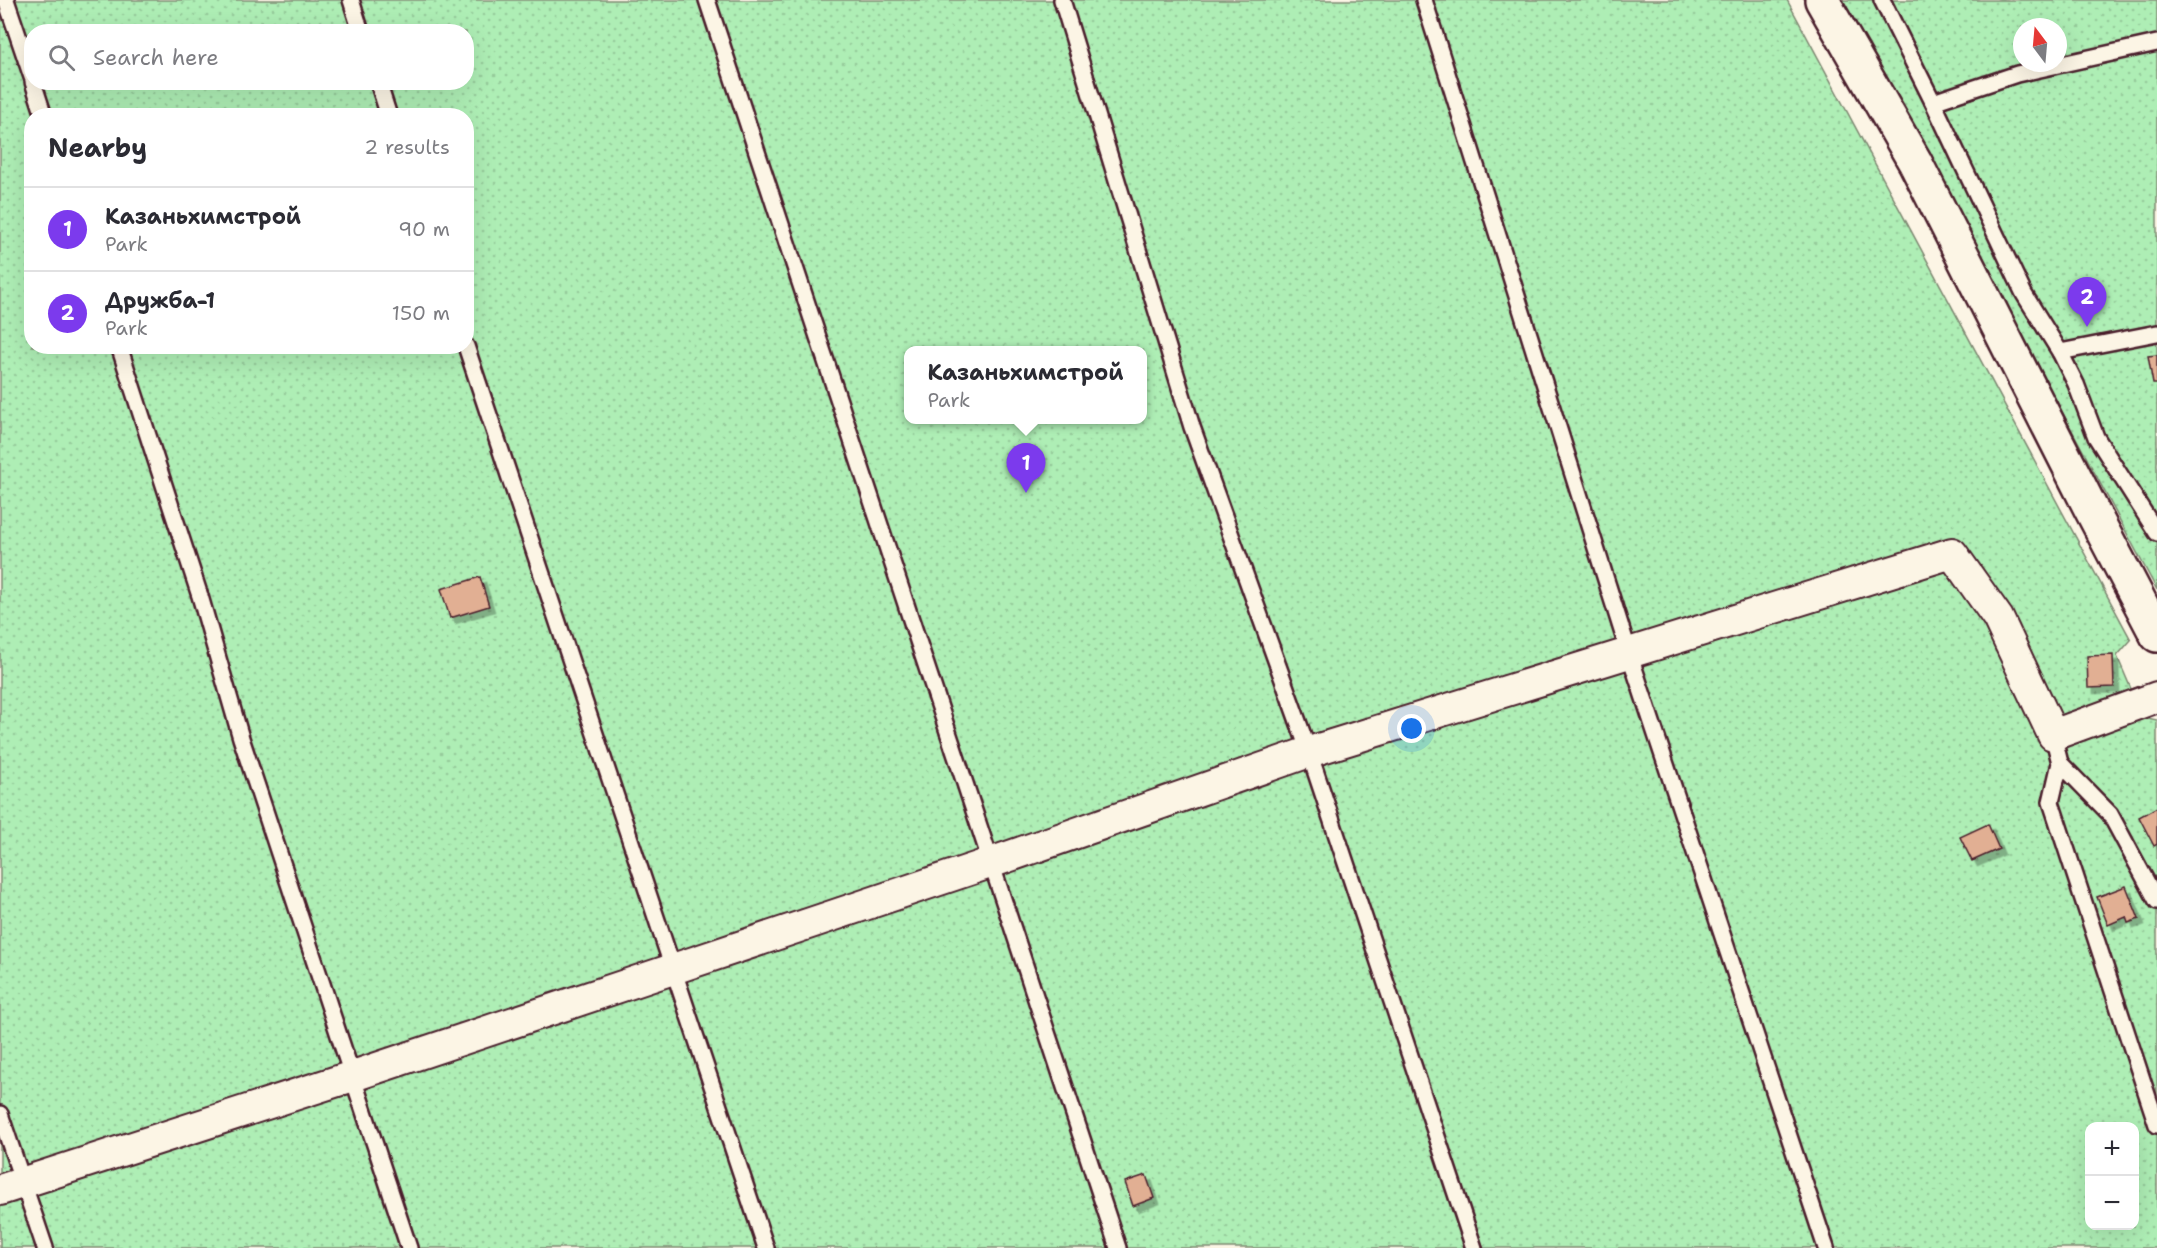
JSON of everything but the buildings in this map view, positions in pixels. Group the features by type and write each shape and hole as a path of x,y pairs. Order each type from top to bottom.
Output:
{"street":[{"path":"1822,0 1915,162 2091,509 2155,625"},
{"path":"11,1186 673,969 1309,752 1952,553 1998,618 2057,749 2157,697"}],"lane":[{"path":"6,0 24,53"},
{"path":"351,0 359,24"},
{"path":"707,0 1118,1248"},
{"path":"1062,0 1192,427 1309,752 1474,1248"},
{"path":"1424,0 1629,653 1826,1248"},
{"path":"1882,0 1934,102 2024,294 2060,352 2076,384 2096,437 2157,533"},
{"path":"1934,102 2017,74 2157,43"},
{"path":"36,90 41,108"},
{"path":"381,90 386,108"},
{"path":"2060,352 2157,333"},
{"path":"122,354 200,596 241,738 409,1248"},
{"path":"469,354 766,1248"},
{"path":"2057,749 2110,814 2157,901"},
{"path":"2057,749 2051,802 2157,1125"},
{"path":"0,1114 11,1186 45,1248"}],"green space":[{"path":"0,0 1787,0 2131,640 2117,656 2143,717 2157,720 2157,1248 0,1248"},
{"path":"1843,0 2157,0 2157,590"}],"place":[{"name":"Дружба-1","path":"2087,327"},
{"name":"Казаньхимстрой","path":"1026,493"}]}
